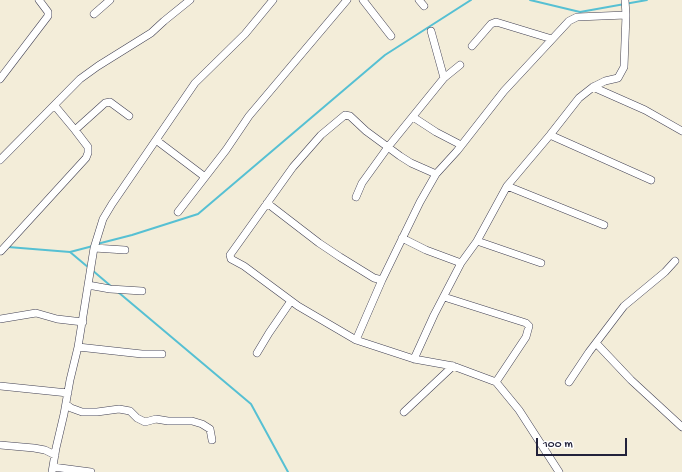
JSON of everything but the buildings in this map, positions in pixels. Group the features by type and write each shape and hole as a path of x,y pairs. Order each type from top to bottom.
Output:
{"street":[{"path":"0,79 48,16 48,12 39,0"},
{"path":"94,14 110,0"},
{"path":"0,160 80,79 151,32 190,0"},
{"path":"91,472 53,469 83,322 94,248 103,219 195,82 245,34 273,0"},
{"path":"178,212 249,116 347,0"},
{"path":"363,0 391,36"},
{"path":"419,0 424,6"},
{"path":"414,359 434,315 461,263 476,241 507,186 579,98 593,87 605,81 618,78 624,67 626,0"},
{"path":"356,340 402,238 436,174 504,91 573,18 626,15"},
{"path":"472,46 492,24 496,22 552,39"},
{"path":"431,31 444,78"},
{"path":"356,197 362,183 388,147 444,78 460,65"},
{"path":"593,87 645,110 682,131"},
{"path":"75,130 105,102 110,102 129,116"},
{"path":"1,251 86,158 88,147 55,106"},
{"path":"436,174 411,163 366,131 350,116 345,115 338,119 316,140 293,167 230,255 231,259 244,266 291,301 356,340 414,359 453,366 496,382 519,410 559,472"},
{"path":"413,117 436,132 461,145"},
{"path":"550,135 651,180"},
{"path":"156,140 205,177"},
{"path":"507,186 604,225"},
{"path":"267,203 319,243 374,278 382,280"},
{"path":"402,238 426,250 461,263"},
{"path":"476,241 541,263"},
{"path":"94,248 125,250"},
{"path":"569,382 624,306 665,272 675,261"},
{"path":"88,286 142,291"},
{"path":"444,296 526,323 529,326 526,337 496,382"},
{"path":"257,353 291,301"},
{"path":"0,319 36,313 83,322"},
{"path":"596,343 631,380 682,427"},
{"path":"78,347 142,354 162,354"},
{"path":"404,412 453,366"},
{"path":"0,386 68,393"},
{"path":"66,404 71,408 82,412 97,412 119,409 130,411 137,418 145,422 156,418 168,421 192,421 202,424 210,429 212,440"},
{"path":"0,445 45,450 55,455"}],"waterway":[{"path":"97,244 132,235 198,214 385,55 471,0"},
{"path":"530,0 580,12 647,0"},
{"path":"8,247 70,252 93,246"},
{"path":"70,252 89,268"},
{"path":"92,270 112,287"},
{"path":"118,292 251,404 288,472"}]}
